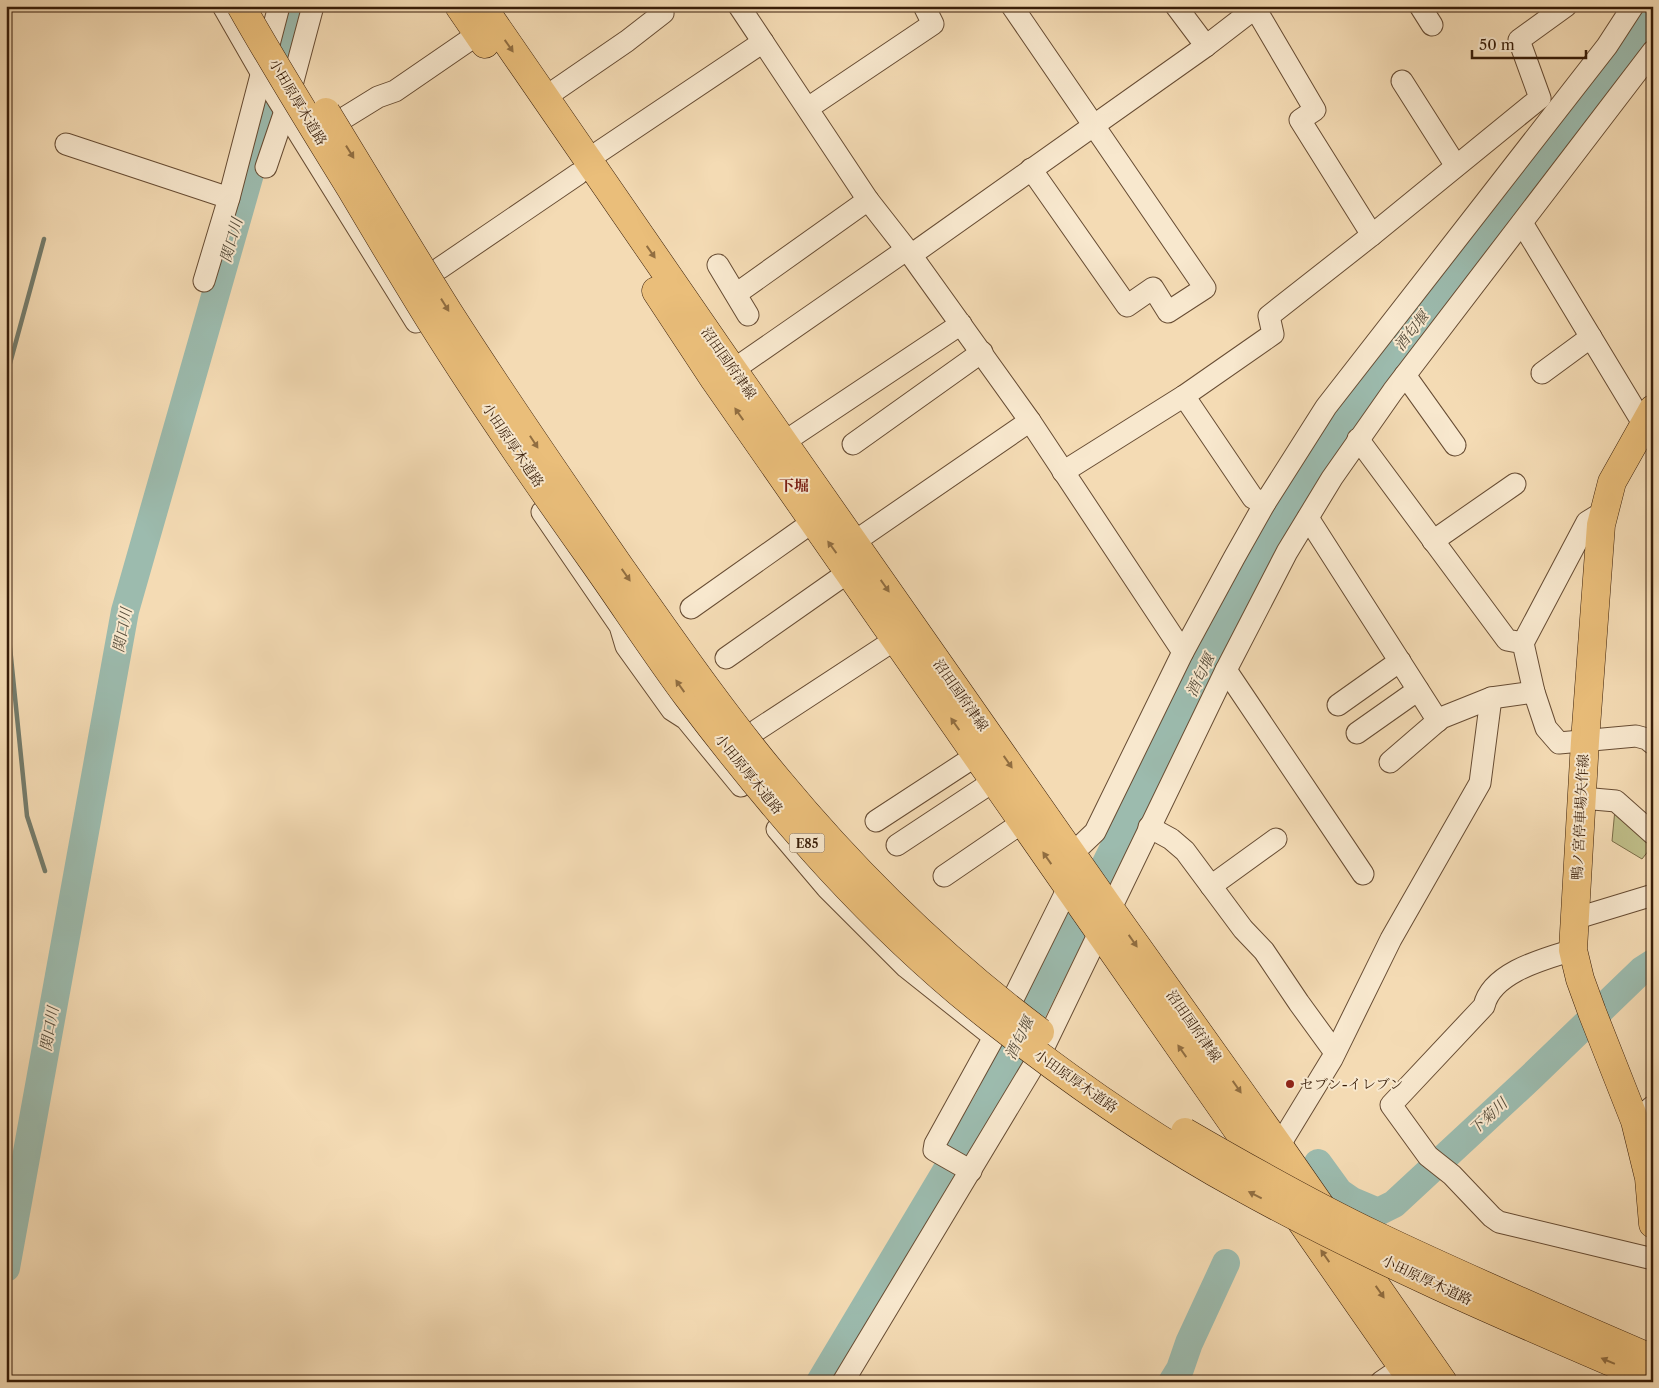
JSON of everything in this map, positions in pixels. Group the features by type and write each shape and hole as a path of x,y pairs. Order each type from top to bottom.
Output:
{"main road":[{"name":"小田原厚木道路","path":"241,6 270,58 432,323 536,480 685,693 762,792 852,894 923,962 993,1020 1081,1086 1156,1136 1237,1186 1364,1251 1529,1327 1653,1380"},
{"name":"小田原厚木道路","path":"261,6 455,322 551,468 702,683 778,780 860,872 936,947 1003,1004 1096,1074 1167,1121 1242,1165 1374,1234 1537,1309 1653,1359"},
{"name":"沼田国府津線","path":"458,6 583,167 733,370 1072,854 1103,918 1408,1374"},
{"name":"沼田国府津線","path":"482,6 544,98 583,167 714,379 850,571 1072,893 1103,918 1279,1146 1442,1382"},
{"name":"鴨ノ宮停車場矢作線","path":"1650,418 1612,482 1601,525 1585,741 1573,950 1580,979 1595,1019 1644,1114 1653,1224"}],"street":[{"path":"223,6 283,109 406,307 620,626 626,646 672,710 686,719 827,888 906,967 994,1037"},
{"path":"204,281 229,198 279,6"},
{"path":"266,167 313,6"},
{"path":"544,98 627,41 663,13 661,6"},
{"path":"739,6 868,200 909,252 1030,421 1183,652"},
{"path":"808,108 933,24 924,6"},
{"path":"1012,6 1205,288 1168,312 1153,288 1127,306 1031,170"},
{"path":"1176,6 1206,46"},
{"path":"1420,6 1432,24"},
{"path":"1548,122 1519,40 1566,6"},
{"path":"1072,854 1095,832 1183,652 1265,503 1326,407 1607,46 1633,6"},
{"path":"733,370 1031,170 1206,46 1256,7 1315,110 1300,120 1372,235"},
{"path":"344,118 378,97 395,91 478,34"},
{"path":"440,268 763,42"},
{"path":"843,1382 1041,1053 1103,918 1287,552 1358,439 1404,375 1653,51"},
{"path":"1402,81 1456,166"},
{"path":"1063,472 1184,396 1273,334 1269,316 1540,98"},
{"path":"66,144 229,198"},
{"path":"736,294 868,200"},
{"path":"1522,223 1591,337 1650,418"},
{"path":"718,265 748,315"},
{"path":"784,442 961,324"},
{"path":"1542,373 1591,337"},
{"path":"853,444 982,352"},
{"path":"1404,375 1454,444"},
{"path":"1184,396 1253,498 1265,503"},
{"path":"854,542 1030,421"},
{"path":"1358,439 1507,640 1523,643"},
{"path":"1433,542 1514,484"},
{"path":"1605,511 1587,522 1523,643 1534,692 1546,728 1559,744 1636,736 1647,739 1653,744"},
{"path":"1308,518 1438,721"},
{"path":"691,608 814,521"},
{"path":"726,658 850,571"},
{"path":"756,730 896,638"},
{"path":"1338,705 1400,661"},
{"path":"1226,670 1363,874"},
{"path":"1357,733 1418,690"},
{"path":"1390,762 1441,718 1491,698 1534,692"},
{"path":"1279,1146 1332,1059 1391,939 1480,784 1491,698"},
{"path":"876,821 977,755"},
{"path":"897,845 994,781"},
{"path":"1582,798 1616,801 1653,834"},
{"path":"944,876 1023,822"},
{"path":"1149,827 1170,839 1185,851 1243,930 1264,951 1299,1004 1332,1047 1336,1049"},
{"path":"1211,886 1276,839"},
{"path":"971,1171 934,1150 935,1144 1072,893"},
{"path":"1574,919 1653,895"},
{"path":"1573,950 1521,967 1495,987 1486,997 1484,1006 1391,1105 1428,1156 1452,1175 1499,1222 1653,1259"},
{"path":"1381,1382 1408,1374"}],"shaded area":[{"path":"1615,809 1653,842 1653,845 1642,859 1612,841"}],"waterway":[{"name":"関口川","path":"6,1268 125,611 298,6"},
{"name":"酒匂堰","path":"820,1382 988,1101 1255,563 1307,473 1385,364 1495,226 1653,15"},
{"path":"6,378 44,239"},
{"path":"6,608 27,816 45,871"},
{"name":"下菊川","path":"1318,1163 1339,1192 1352,1201 1378,1212 1394,1204 1530,1078 1642,970 1653,963"},
{"name":"下菊川","path":"1172,1382 1180,1369 1189,1343 1226,1263"}],"place":[{"name":"セブン-イレブン","path":"1290,1084"}],"district":[{"name":"下堀","path":"794,485"}]}
